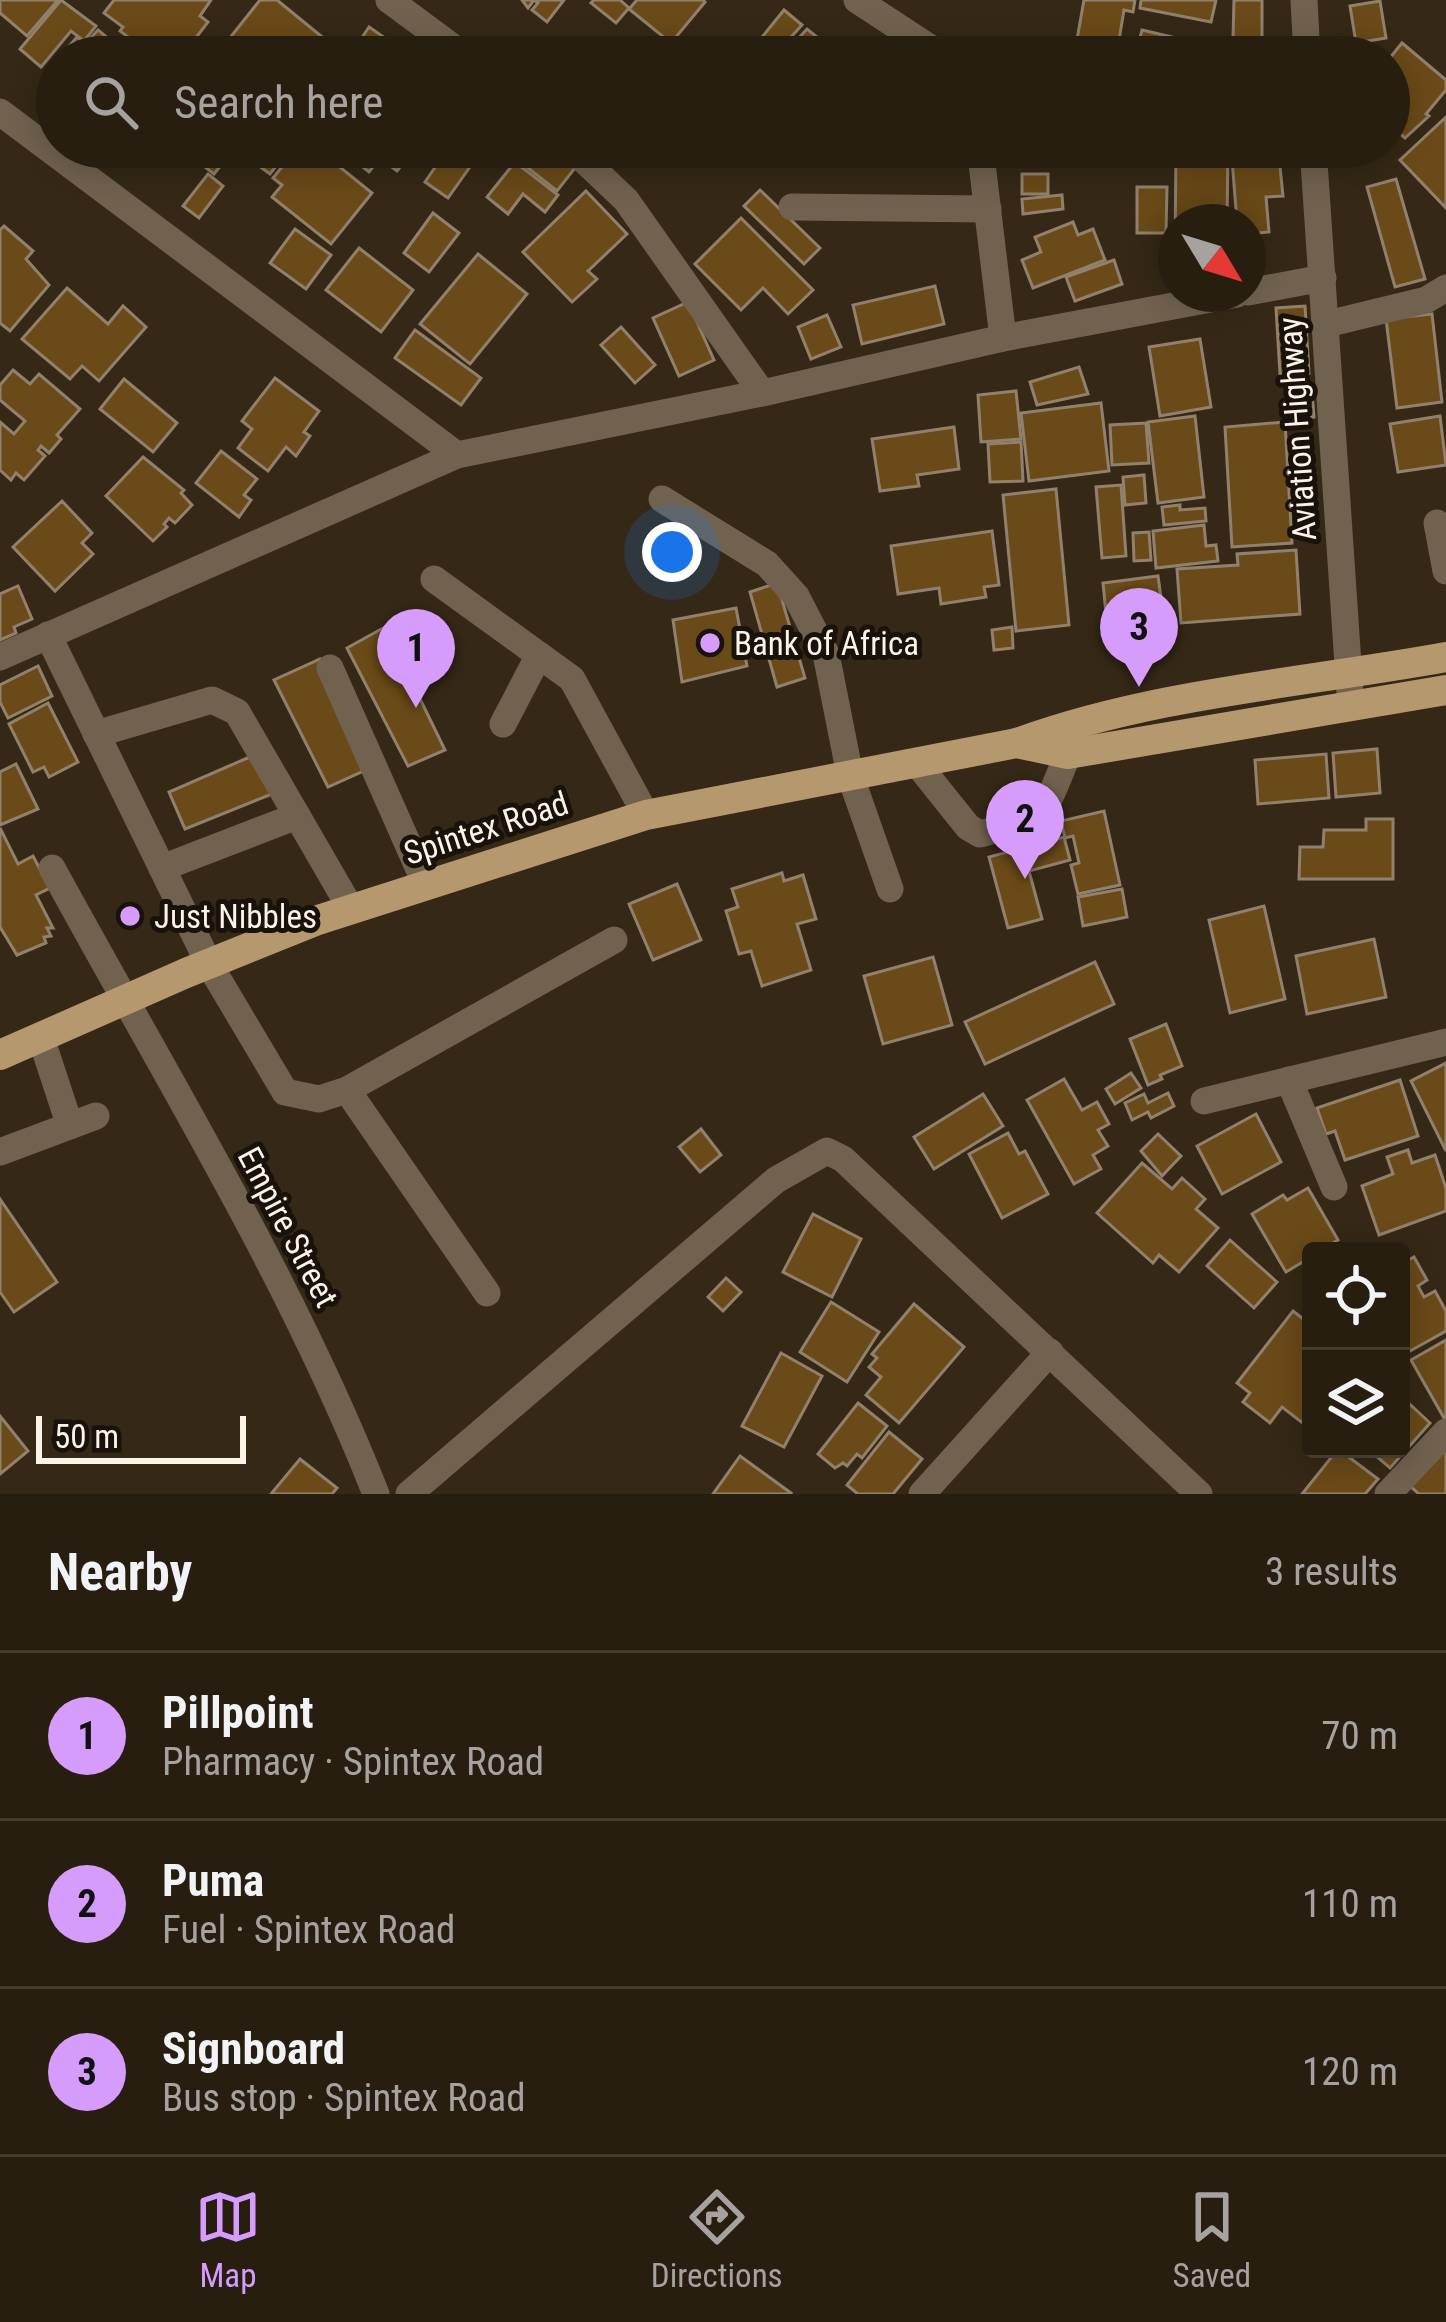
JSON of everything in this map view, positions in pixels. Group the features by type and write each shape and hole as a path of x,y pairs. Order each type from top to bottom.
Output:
{"main road":[{"name":"Spintex Road","path":"0,1055 209,964 351,909 646,814 1017,743 1074,722 1446,657"},
{"name":"Spintex Road","path":"1017,743 1068,754 1446,690"}],"street":[{"path":"389,0 438,36"},
{"path":"857,0 912,36"},
{"path":"1309,36 1311,5"},
{"path":"0,112 36,139"},
{"path":"75,168 457,455"},
{"path":"592,168 626,200 762,393"},
{"path":"983,168 1003,338"},
{"name":"Aviation Highway","path":"1315,168 1351,706"},
{"path":"792,207 988,209"},
{"path":"1266,289 1323,278"},
{"path":"1327,324 1426,300 1446,288"},
{"path":"0,657 457,455 1158,309"},
{"path":"662,500 767,564 796,596 826,654 850,776 890,889"},
{"path":"1437,523 1446,571"},
{"path":"434,579 572,679 646,814"},
{"path":"48,635 209,964 285,1092 319,1099 347,1090 614,940"},
{"path":"503,724 539,655"},
{"path":"331,668 426,885"},
{"path":"97,734 212,700 237,712 351,909"},
{"path":"916,762 968,827 980,834 1035,820 1068,754"},
{"path":"162,868 297,816"},
{"name":"Empire Street","path":"52,868 272,1267 376,1494"},
{"path":"0,1152 83,1121 41,1038"},
{"path":"1204,1101 1446,1042"},
{"path":"1289,1081 1334,1187"},
{"path":"347,1090 487,1293"},
{"path":"409,1494 776,1180 827,1151 843,1159 1199,1494"},
{"path":"922,1494 1050,1352"},
{"path":"1388,1494 1446,1432"}],"building":[{"path":"0,0 58,0 27,36 0,13"},
{"path":"61,0 96,26 88,36 71,31 67,36 36,36 36,63 20,49"},
{"path":"114,0 211,0 200,16 208,22 197,36 127,36 120,31 123,27 104,13"},
{"path":"260,0 277,0 321,36 231,36"},
{"path":"534,0 564,0 547,22 532,10 538,3"},
{"path":"620,0 629,8 616,23 591,3"},
{"path":"637,0 705,2 677,36 662,36 629,9"},
{"path":"1084,0 1135,0 1133,12 1124,10 1120,36 1078,36"},
{"path":"1141,0 1216,0 1211,22 1140,8"},
{"path":"1234,0 1262,0 1262,36 1233,36"},
{"path":"1380,1 1386,36 1355,36 1350,6"},
{"path":"784,10 802,25 792,36 763,36"},
{"path":"1410,50 1446,80 1446,90 1426,114 1429,116 1410,133"},
{"path":"1446,117 1446,208 1408,168 1410,151"},
{"path":"281,168 341,168 372,193 331,244 272,197 282,185 273,178"},
{"path":"435,168 469,168 448,198 425,182"},
{"path":"510,168 523,168 558,195 545,212 523,194 508,214 487,197"},
{"path":"528,168 575,168 557,191"},
{"path":"1176,168 1228,168 1227,204 1175,204"},
{"path":"1233,168 1280,168 1283,196 1266,197 1269,232 1266,204 1236,204"},
{"path":"208,174 223,186 199,218 183,206"},
{"path":"1022,174 1048,174 1048,194 1022,194"},
{"path":"1396,179 1425,279 1395,287 1367,187"},
{"path":"1137,187 1167,187 1167,204 1158,204 1158,233 1137,233"},
{"path":"760,190 820,248 804,264 744,206"},
{"path":"586,191 627,234 588,271 597,279 572,302 523,252"},
{"path":"1062,195 1063,209 1023,214 1022,199"},
{"path":"433,213 459,233 429,272 404,253"},
{"path":"741,218 813,290 788,314 763,288 741,310 695,264"},
{"path":"1073,222 1078,235 1093,229 1105,260 1033,288 1022,260 1041,252 1035,237"},
{"path":"4,226 33,251 26,259 49,285 10,331 0,323 0,230"},
{"path":"295,229 331,255 306,289 270,263"},
{"path":"359,248 413,290 381,332 326,290"},
{"path":"478,254 527,294 470,364 420,324"},
{"path":"1114,260 1122,284 1075,301 1066,277"},
{"path":"935,286 944,324 862,344 853,305"},
{"path":"67,288 108,324 123,306 146,327 99,381 82,366 70,379 22,339"},
{"path":"688,302 714,360 679,376 653,318"},
{"path":"1305,306 1309,373 1280,374 1276,308"},
{"path":"1432,314 1442,402 1397,408 1386,319"},
{"path":"827,315 841,347 811,359 798,327"},
{"path":"621,327 655,365 635,383 601,345"},
{"path":"415,330 481,378 461,405 395,358"},
{"path":"1200,339 1211,407 1160,416 1149,347"},
{"path":"1079,367 1088,394 1037,405 1030,382"},
{"path":"13,370 30,384 39,374 80,409 57,435 61,439 49,453 41,446 38,450 45,456 24,480 16,473 11,480 0,470 0,422 14,434 25,421 0,400 0,385"},
{"path":"275,378 319,411 304,432 310,436 296,456 286,447 268,471 238,448 252,429 242,421"},
{"path":"124,379 177,423 153,452 100,409"},
{"path":"1016,391 1021,439 981,442 978,395"},
{"path":"1312,392 1314,417 1298,419 1296,393"},
{"path":"1101,403 1109,471 1029,481 1021,413"},
{"path":"1195,416 1204,497 1158,503 1148,422"},
{"path":"1440,416 1446,465 1398,472 1390,424"},
{"path":"1285,422 1292,543 1232,547 1225,427"},
{"path":"1146,423 1149,463 1112,465 1110,425"},
{"path":"954,427 959,469 917,475 919,486 880,491 872,439"},
{"path":"1021,442 1023,481 990,482 988,444"},
{"path":"221,451 257,479 244,495 251,500 239,517 196,483"},
{"path":"143,457 184,490 181,493 192,505 175,523 169,518 153,541 106,496"},
{"path":"1144,475 1146,503 1125,505 1123,477"},
{"path":"1121,485 1126,556 1102,558 1096,487"},
{"path":"1056,489 1069,625 1016,631 1003,495"},
{"path":"62,501 92,533 82,543 93,554 55,591 13,547"},
{"path":"1180,505 1180,510 1205,508 1206,521 1164,525 1162,507"},
{"path":"1204,525 1206,546 1216,545 1218,561 1156,568 1153,531"},
{"path":"992,531 999,585 984,587 986,597 941,604 939,588 898,594 891,546"},
{"path":"1149,532 1151,560 1134,561 1133,533"},
{"path":"1296,550 1300,614 1181,623 1177,569 1238,565 1237,554"},
{"path":"1158,576 1165,627 1108,634 1103,583"},
{"path":"777,583 805,678 777,687 750,592"},
{"path":"18,586 32,619 0,640 0,594"},
{"name":"Bank of Africa","path":"736,608 747,666 682,682 673,620"},
{"path":"385,627 445,750 408,766 347,648"},
{"path":"1012,627 1013,648 994,650 992,630"},
{"path":"320,659 368,769 328,787 274,680"},
{"path":"38,666 52,696 8,718 0,702 0,685"},
{"path":"48,703 78,762 49,777 44,767 33,772 9,724"},
{"path":"1377,749 1380,793 1336,797 1333,753"},
{"path":"1326,754 1329,798 1258,804 1255,760"},
{"path":"252,756 272,794 185,829 169,792"},
{"path":"16,764 38,809 0,825 0,772"},
{"path":"1104,811 1120,885 1078,894 1071,865 1079,863 1073,836 1065,838 1061,821"},
{"path":"1366,819 1393,819 1393,879 1299,879 1300,847 1323,847 1324,830 1366,830"},
{"path":"0,828 18,864 33,856 50,888 36,895 53,928 47,928 51,936 44,937 46,943 17,955 0,927"},
{"path":"1064,837 1070,860 1029,871 1042,919 1008,928 989,857"},
{"path":"782,873 784,881 803,875 816,919 797,924 811,970 762,986 751,951 739,954 726,911 738,907 732,889"},
{"path":"677,884 701,940 653,960 629,904"},
{"path":"1122,889 1127,917 1083,926 1078,897"},
{"path":"1264,906 1285,999 1230,1013 1209,920"},
{"path":"1374,939 1386,997 1307,1014 1296,956"},
{"path":"933,957 952,1025 883,1044 864,976"},
{"path":"1095,962 1114,1004 985,1064 965,1022"},
{"path":"1166,1024 1182,1066 1148,1085 1130,1039"},
{"path":"1446,1063 1446,1151 1411,1081"},
{"path":"1131,1073 1141,1088 1115,1104 1106,1089"},
{"path":"1064,1079 1082,1110 1097,1102 1109,1124 1098,1130 1108,1146 1093,1155 1101,1169 1074,1184 1027,1100"},
{"path":"1400,1080 1418,1136 1345,1160 1335,1131 1326,1134 1317,1108"},
{"path":"1168,1093 1174,1106 1151,1118 1148,1112 1132,1120 1125,1103 1144,1094 1148,1103"},
{"path":"983,1094 1003,1126 934,1169 914,1137"},
{"path":"1256,1114 1281,1162 1222,1194 1197,1146"},
{"path":"701,1129 721,1155 700,1172 679,1147"},
{"path":"1008,1133 1019,1154 1025,1151 1048,1194 1002,1218 969,1154"},
{"path":"1158,1134 1181,1156 1162,1176 1141,1151"},
{"path":"1408,1150 1412,1163 1435,1155 1446,1188 1446,1211 1379,1235 1362,1186 1393,1174 1387,1157"},
{"path":"1142,1163 1172,1189 1182,1178 1205,1199 1196,1209 1218,1228 1179,1272 1159,1255 1153,1263 1097,1213"},
{"path":"1308,1188 1338,1240 1302,1242 1302,1262 1286,1272 1252,1214 1283,1195 1287,1200"},
{"path":"0,1199 57,1282 14,1312 0,1292"},
{"path":"813,1214 861,1239 832,1297 783,1272"},
{"path":"1230,1240 1277,1282 1254,1308 1207,1266"},
{"path":"1414,1257 1427,1280 1418,1286 1424,1297 1435,1291 1446,1311 1446,1331 1410,1351 1410,1350 1410,1259"},
{"path":"726,1278 741,1292 723,1311 708,1297"},
{"path":"831,1302 879,1332 847,1382 800,1352"},
{"path":"914,1304 964,1347 899,1423 866,1395 881,1377 869,1367 877,1358 872,1354"},
{"path":"1293,1311 1302,1318 1302,1422 1282,1407 1270,1423 1243,1402 1250,1393 1237,1383"},
{"path":"1446,1340 1446,1417 1444,1418 1411,1360"},
{"path":"781,1353 822,1376 784,1447 742,1426"},
{"path":"858,1403 887,1426 862,1458 857,1454 847,1466 843,1463 835,1468 818,1454"},
{"path":"1410,1404 1430,1423 1410,1446"},
{"path":"0,1416 28,1451 0,1474"},
{"path":"889,1432 922,1459 893,1494 858,1494 847,1485"},
{"path":"1446,1447 1446,1494 1419,1494 1409,1485"},
{"path":"740,1456 791,1493 713,1494"},
{"path":"1331,1458 1350,1458 1378,1479 1365,1494 1302,1494"},
{"path":"1378,1458 1399,1458 1390,1468"},
{"path":"300,1459 337,1488 332,1494 271,1494"}],"place":[{"name":"Bank of Africa","path":"710,643"},
{"name":"Signboard","path":"1139,687"},
{"name":"Pillpoint","path":"416,708"},
{"name":"Puma","path":"1025,879"},
{"name":"Just Nibbles","path":"130,916"}]}
